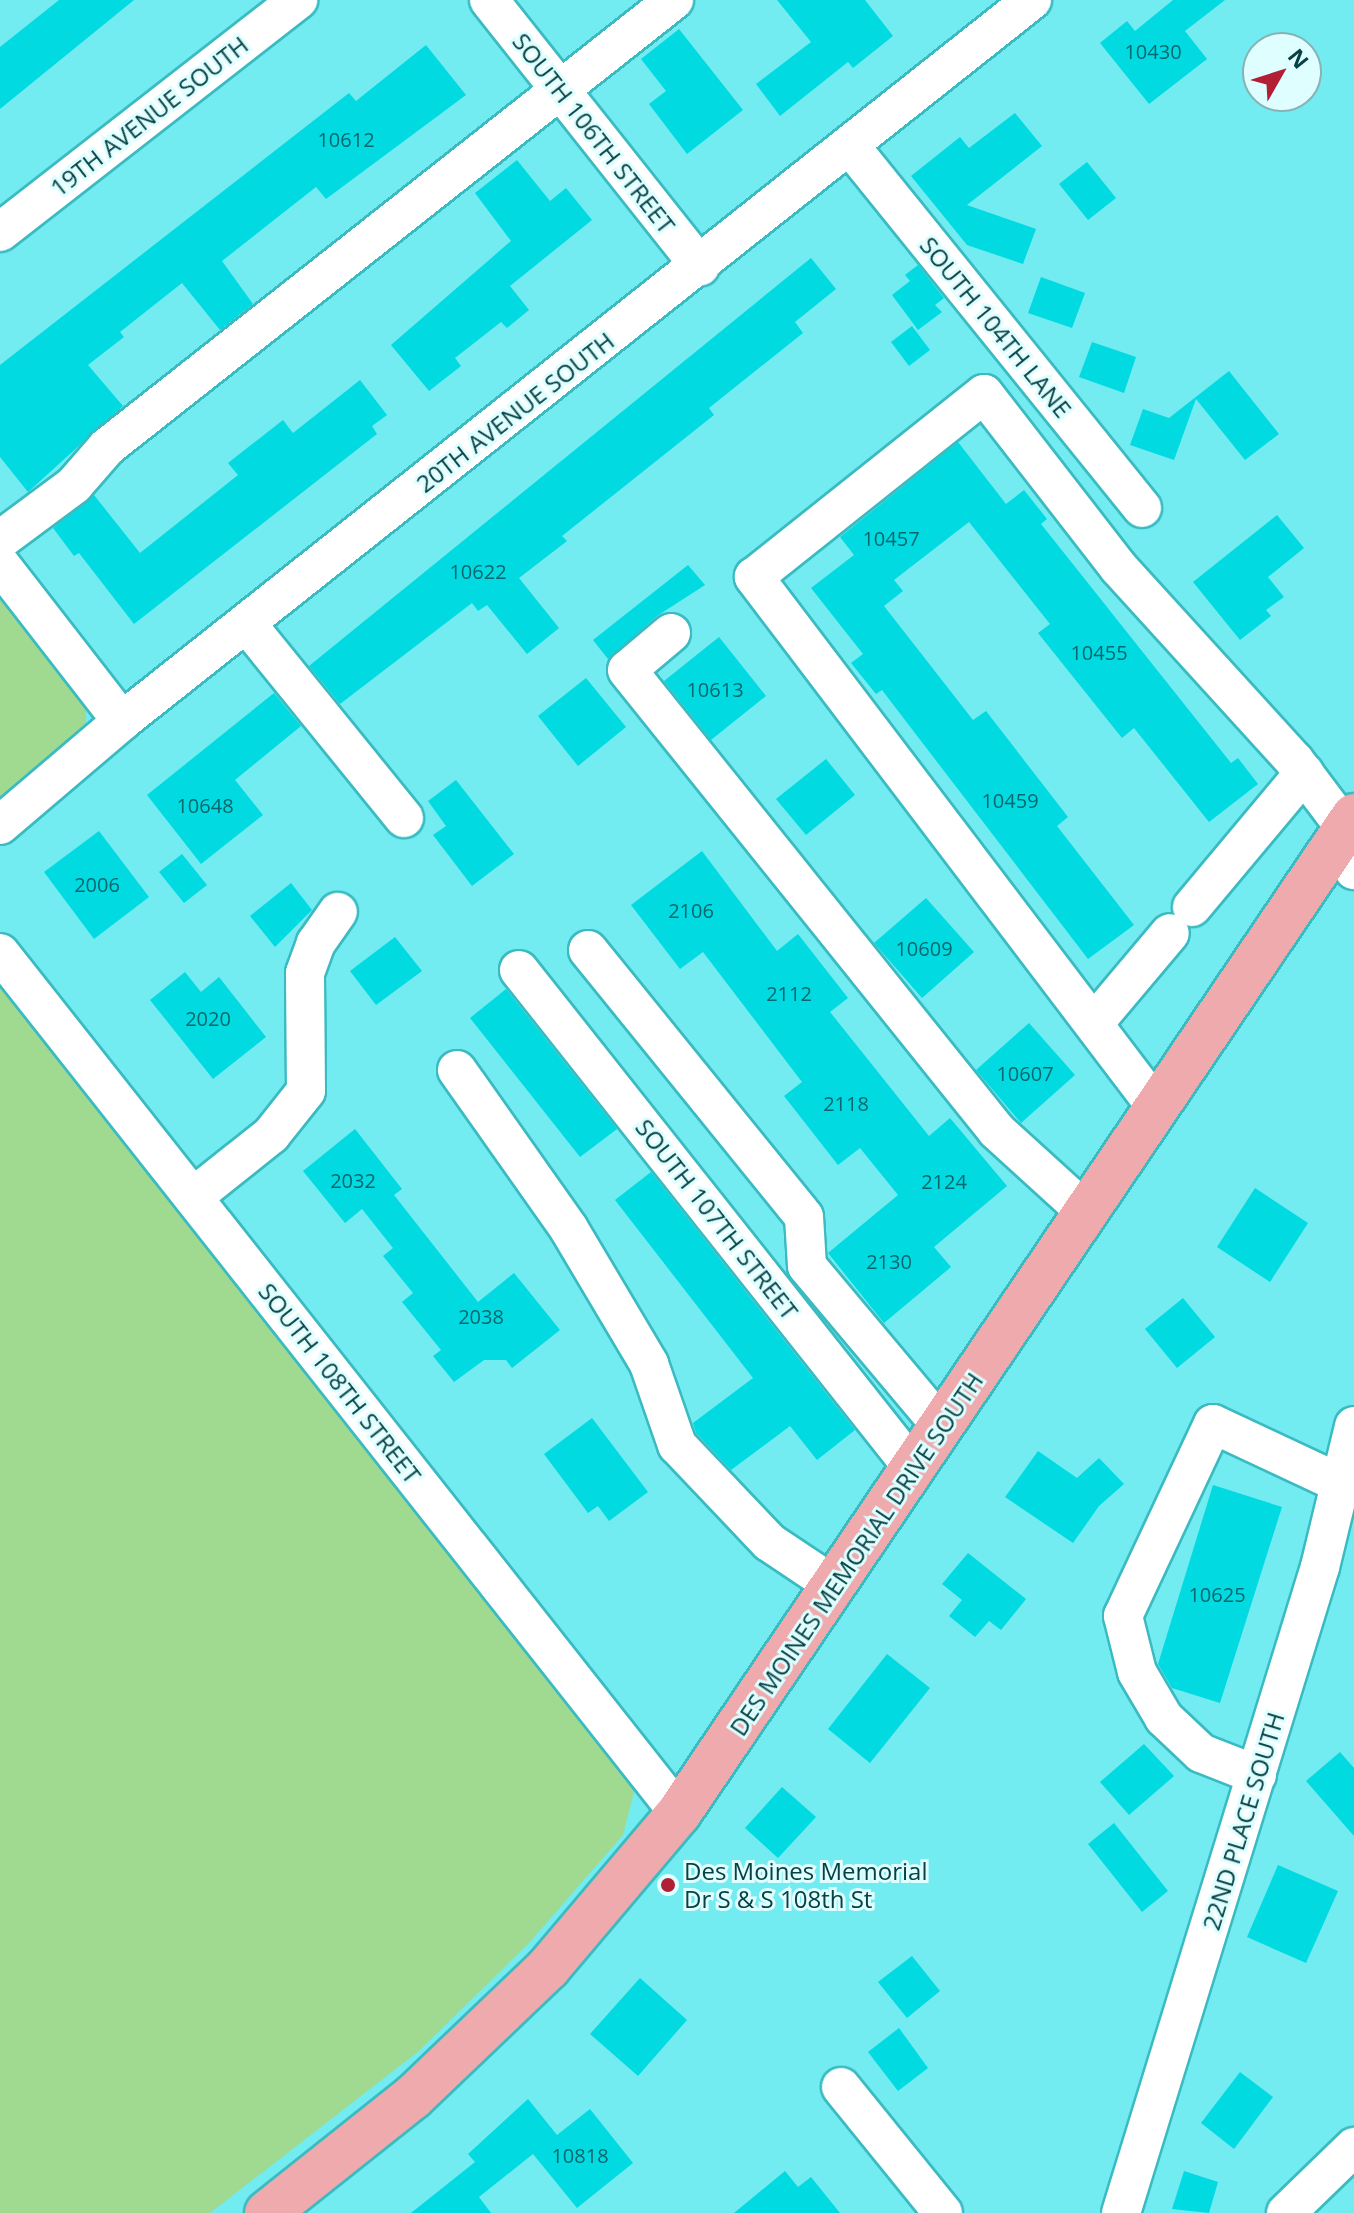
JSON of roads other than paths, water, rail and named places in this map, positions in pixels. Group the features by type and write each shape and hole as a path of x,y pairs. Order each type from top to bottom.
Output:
{"main road":[{"name":"DES MOINES MEMORIAL DRIVE SOUTH","path":"267,2213 413,2097 548,1968 679,1813 1157,1108 1351,838"}],"street":[{"name":"19TH AVENUE SOUTH","path":"0,232 298,0"},
{"name":"SOUTH 106TH STREET","path":"489,0 700,266"},
{"path":"0,540 74,485 107,447 674,0"},
{"name":"20TH AVENUE SOUTH","path":"0,825 122,721 1032,0"},
{"name":"SOUTH 104TH LANE","path":"850,146 1142,508"},
{"path":"1157,1108 1095,1022 754,577 984,394 1119,568 1304,773 1351,838"},
{"path":"0,564 122,721"},
{"path":"246,623 404,818"},
{"path":"671,633 627,670 997,1131 1087,1213"},
{"path":"1095,1022 1304,773"},
{"path":"193,1197 271,1135 306,1091 305,973 316,943 338,912"},
{"path":"588,950 804,1217 807,1266 942,1427"},
{"name":"SOUTH 108TH STREET","path":"0,953 679,1813"},
{"name":"SOUTH 107TH STREET","path":"519,970 914,1469"},
{"path":"457,1070 569,1229 649,1364 677,1445 769,1542 835,1586"},
{"path":"1257,1775 1201,1753 1164,1718 1137,1672 1123,1616 1213,1424 1341,1484"},
{"name":"22ND PLACE SOUTH","path":"1121,2213 1257,1775 1341,1484 1354,1426"},
{"path":"841,2087 943,2213"},
{"path":"1286,2213 1354,2147"}],"place":[{"name":"Des Moines Memorial Dr S & S 108th St","path":"668,1885"}]}
